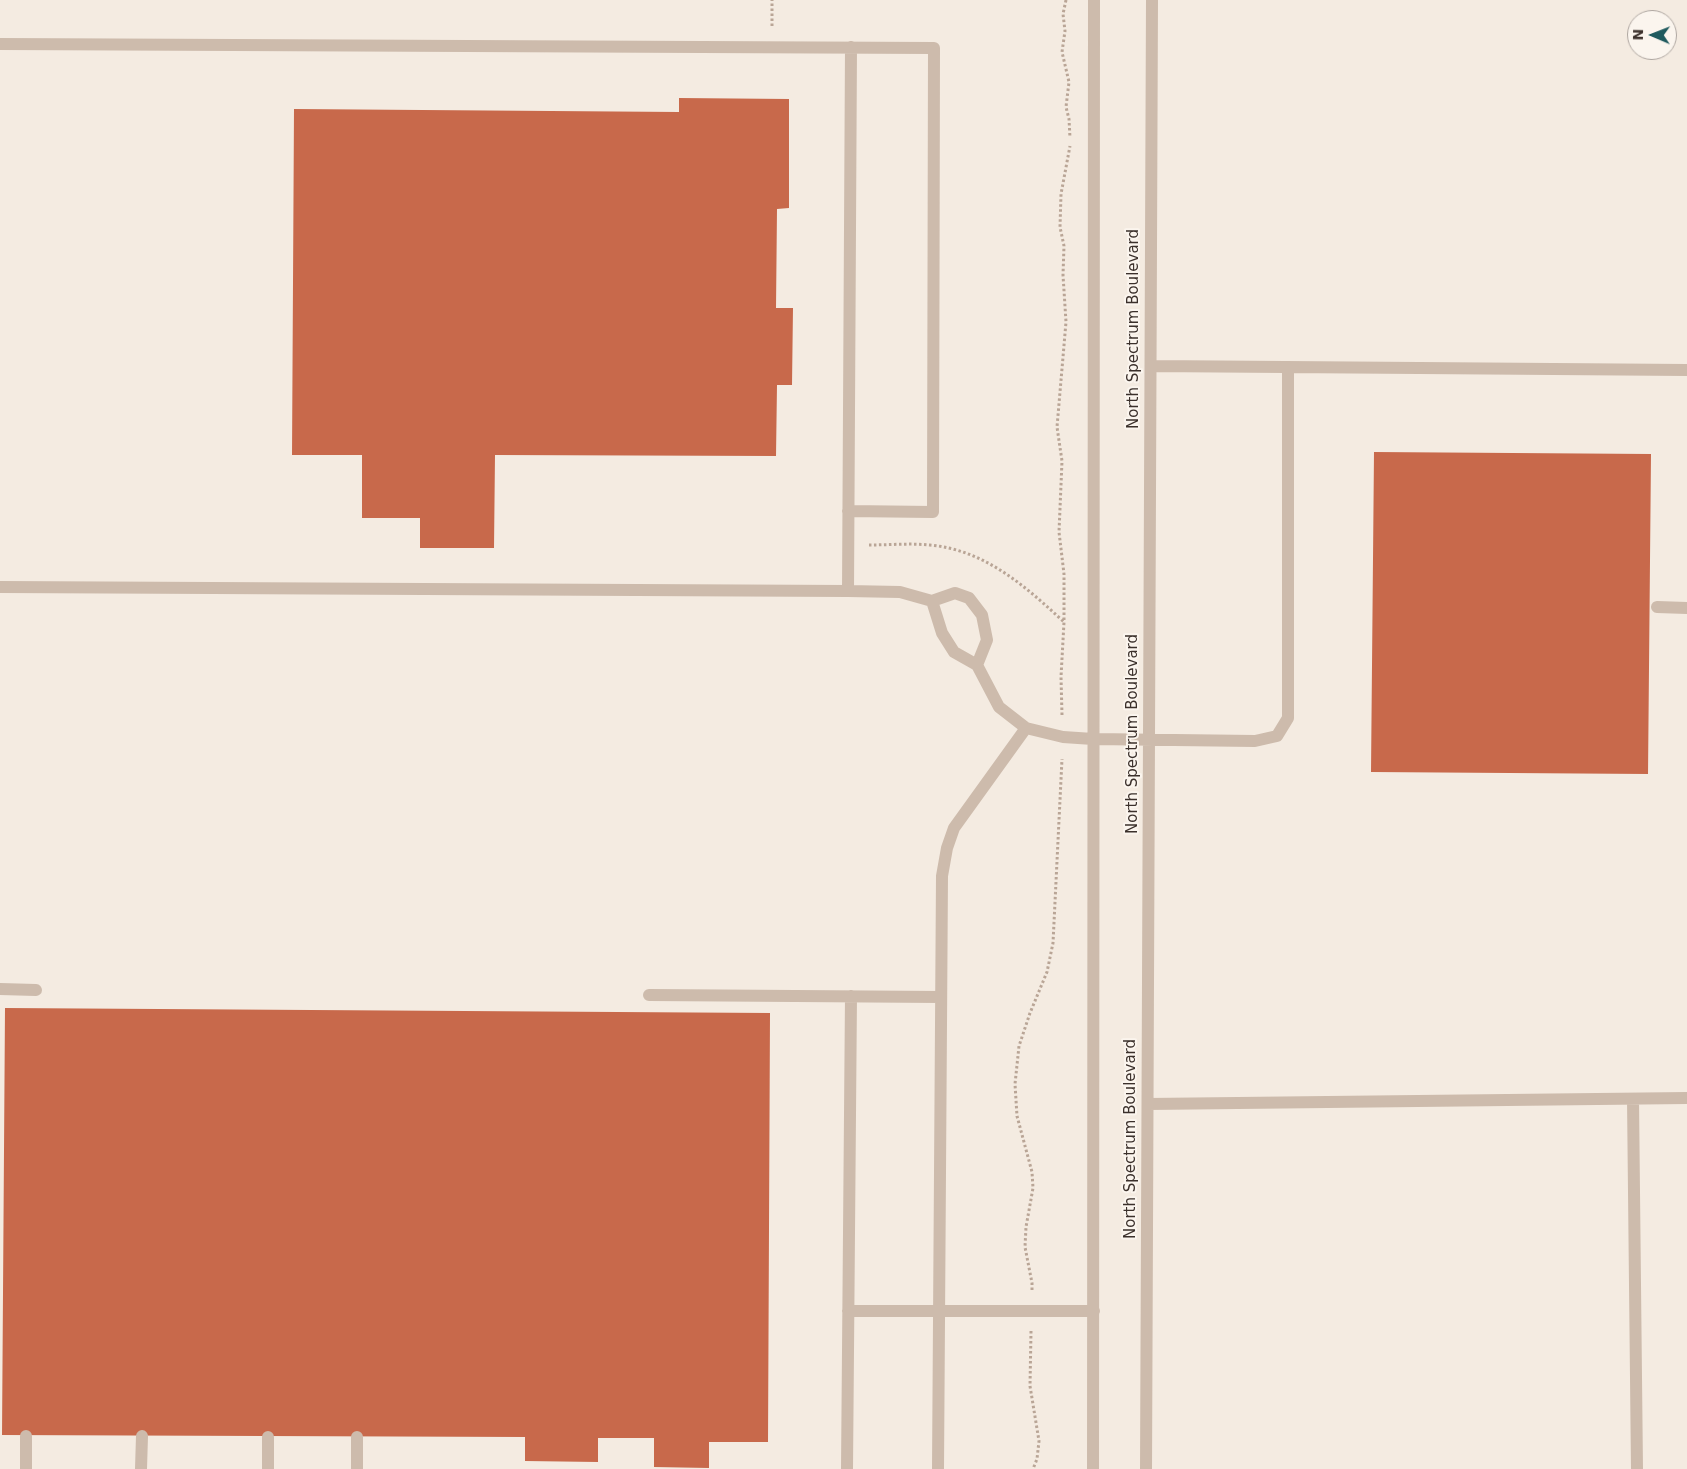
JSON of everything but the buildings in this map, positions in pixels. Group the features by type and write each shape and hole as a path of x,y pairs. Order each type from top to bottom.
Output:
{"street":[{"path":"1094,0 1094,1469"},
{"name":"North Spectrum Boulevard","path":"1146,1469 1152,0"},
{"path":"0,44 934,48 933,512 848,511"},
{"path":"848,591 851,47"},
{"path":"1150,366 1687,370"},
{"path":"932,601 942,633 954,652 977,665 999,707 1026,728 1063,737 1093,739 1255,742 1277,736 1288,718 1288,367"},
{"path":"0,588 848,591 900,592 932,601 955,593 969,598 982,616 987,640 977,665"},
{"path":"1658,607 1687,608"},
{"path":"938,1469 942,876 947,848 954,828 1026,728"},
{"path":"0,989 36,990"},
{"path":"649,994 941,996"},
{"path":"847,1469 850,996"},
{"path":"1148,1104 1687,1098"},
{"path":"1633,1099 1637,1469"},
{"path":"848,1311 1094,1312"},
{"path":"26,1436 26,1469"},
{"path":"141,1469 142,1436"},
{"path":"268,1437 268,1469"},
{"path":"357,1437 357,1469"}],"path":[{"path":"848,545 929,545 954,549 983,559 1033,592 1064,622"}]}
